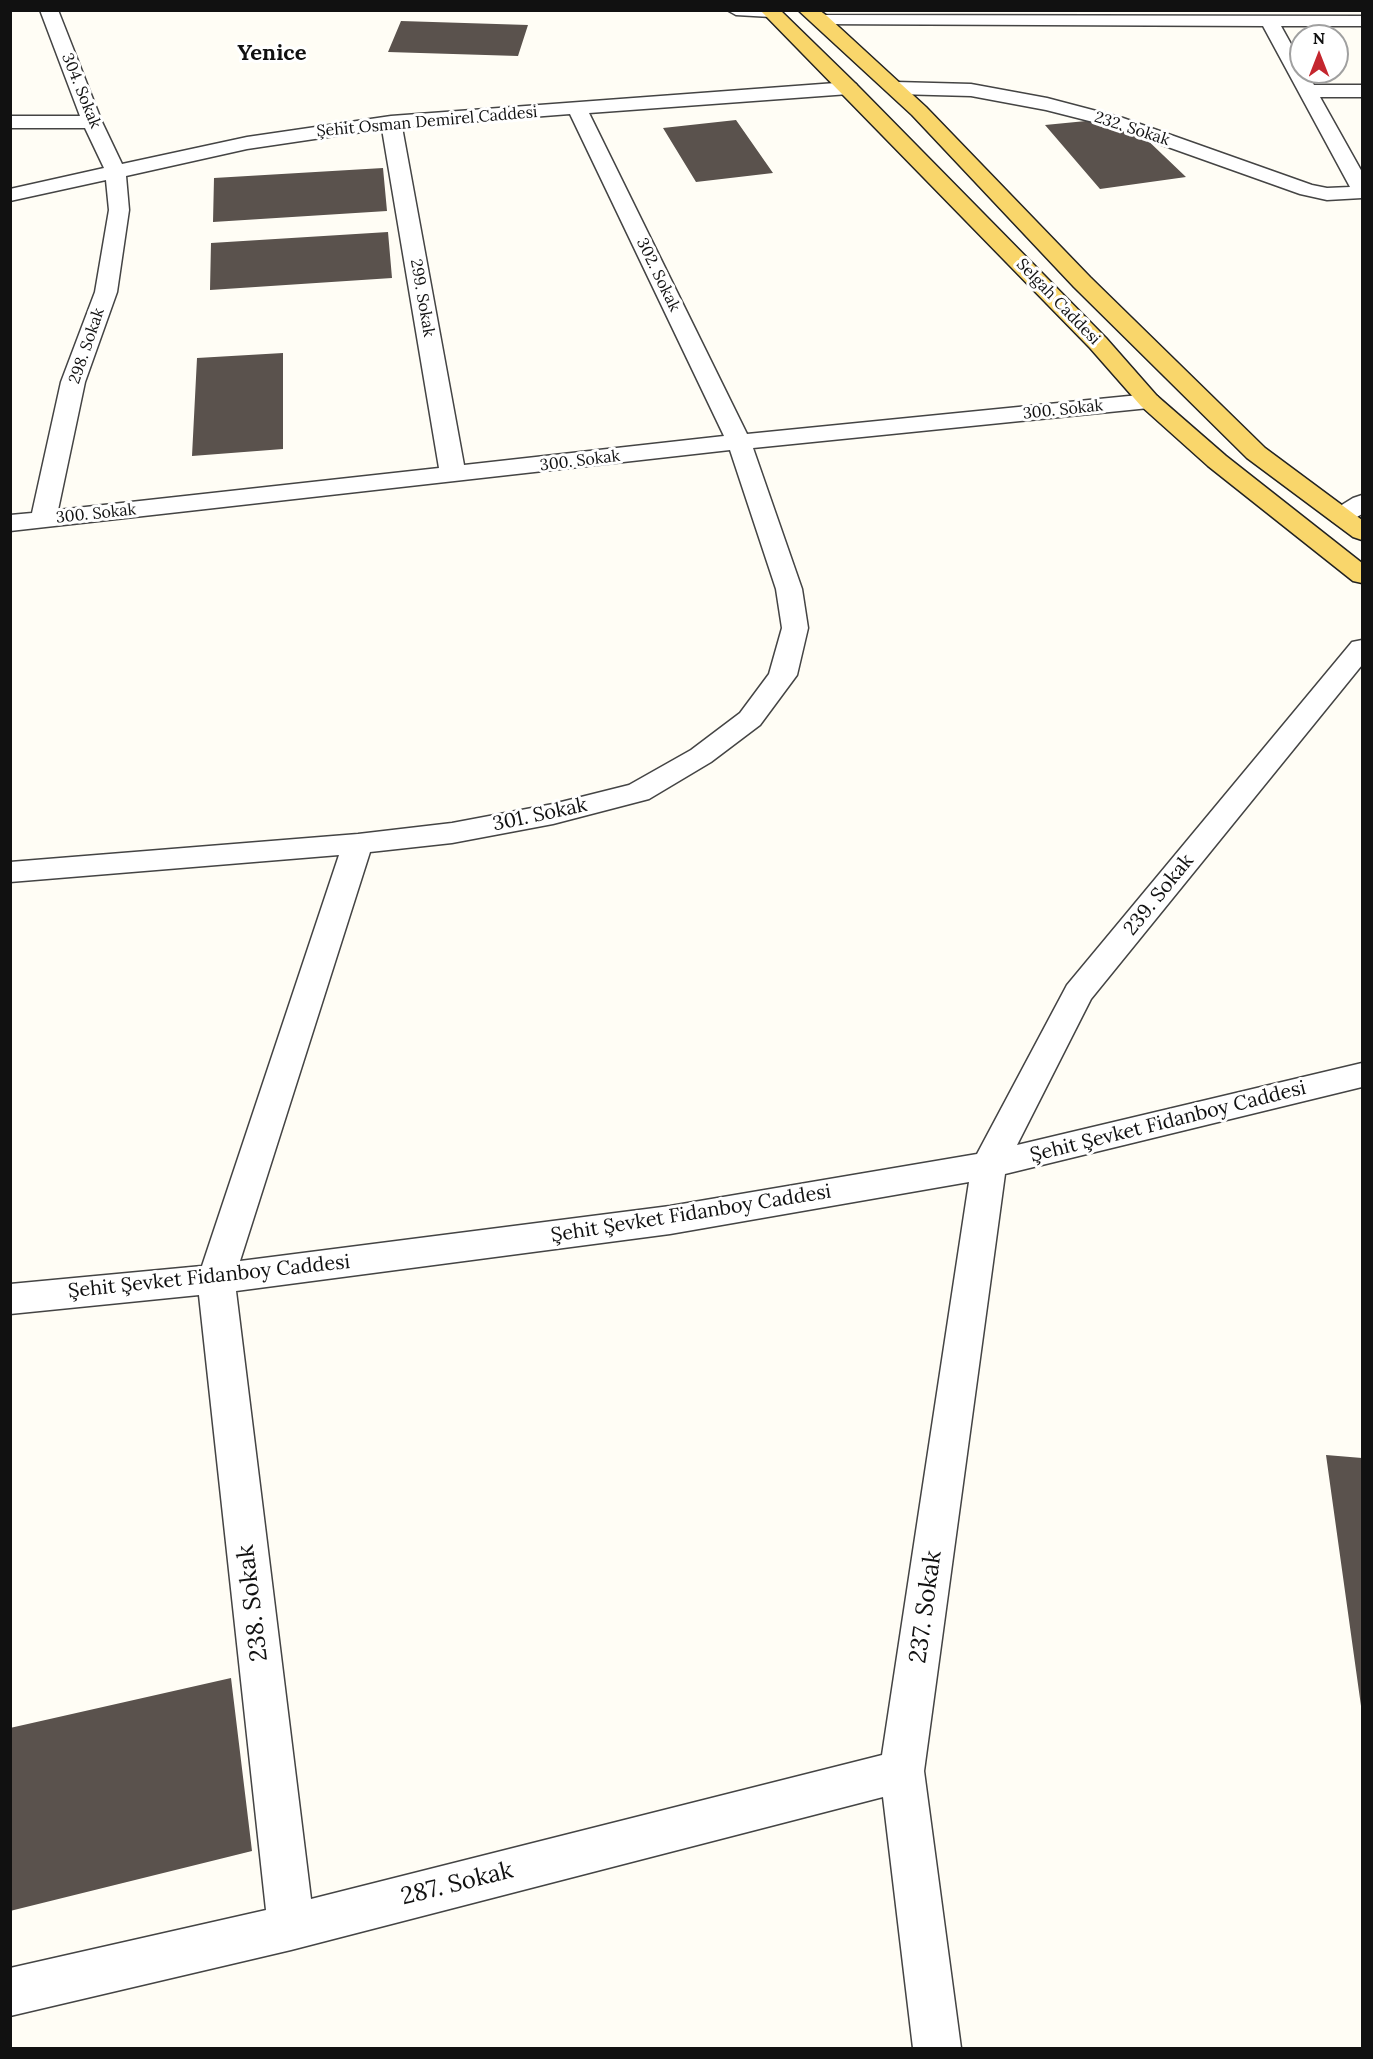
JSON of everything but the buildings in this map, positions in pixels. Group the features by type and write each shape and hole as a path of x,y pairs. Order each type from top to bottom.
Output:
{"main road":[{"name":"Selgah Caddesi","path":"770,11 849,88 1098,343 1149,401 1217,461 1362,575"},
{"name":"Selgah Caddesi","path":"814,15 896,88 1074,274 1256,453 1362,532"}],"street":[{"name":"304. Sokak","path":"49,10 115,171"},
{"path":"736,10 770,11"},
{"path":"814,15 1362,21"},
{"path":"1269,21 1362,190"},
{"name":"Şehit Osman Demirel Caddesi","path":"10,195 247,143 391,122 849,88"},
{"name":"232. Sokak","path":"896,88 971,90 1047,104 1116,122 1307,190 1327,194 1362,190"},
{"path":"1308,91 1362,91"},
{"name":"302. Sokak","path":"577,108 739,442"},
{"path":"10,122 93,122"},
{"name":"299. Sokak","path":"391,122 453,475"},
{"name":"298. Sokak","path":"43,520 73,382 106,292 119,210 115,171"},
{"name":"300. Sokak","path":"10,522 739,442 1149,401"},
{"name":"301. Sokak","path":"10,872 358,844 452,833 553,814 639,792 701,756 750,719 783,675 795,628 789,589 739,442"},
{"path":"1341,516 1362,503"},
{"name":"239. Sokak","path":"989,1166 1078,993 1362,648"},
{"path":"216,1279 358,844"},
{"name":"Şehit Şevket Fidanboy Caddesi","path":"10,1299 216,1279 670,1220 989,1166 1362,1075"},
{"name":"237. Sokak","path":"937,2049 902,1771 989,1166"},
{"name":"238. Sokak","path":"216,1279 291,1927"},
{"name":"287. Sokak","path":"10,1992 291,1927 902,1771"}],"district":[{"name":"Yenice","path":"272,54"}]}
